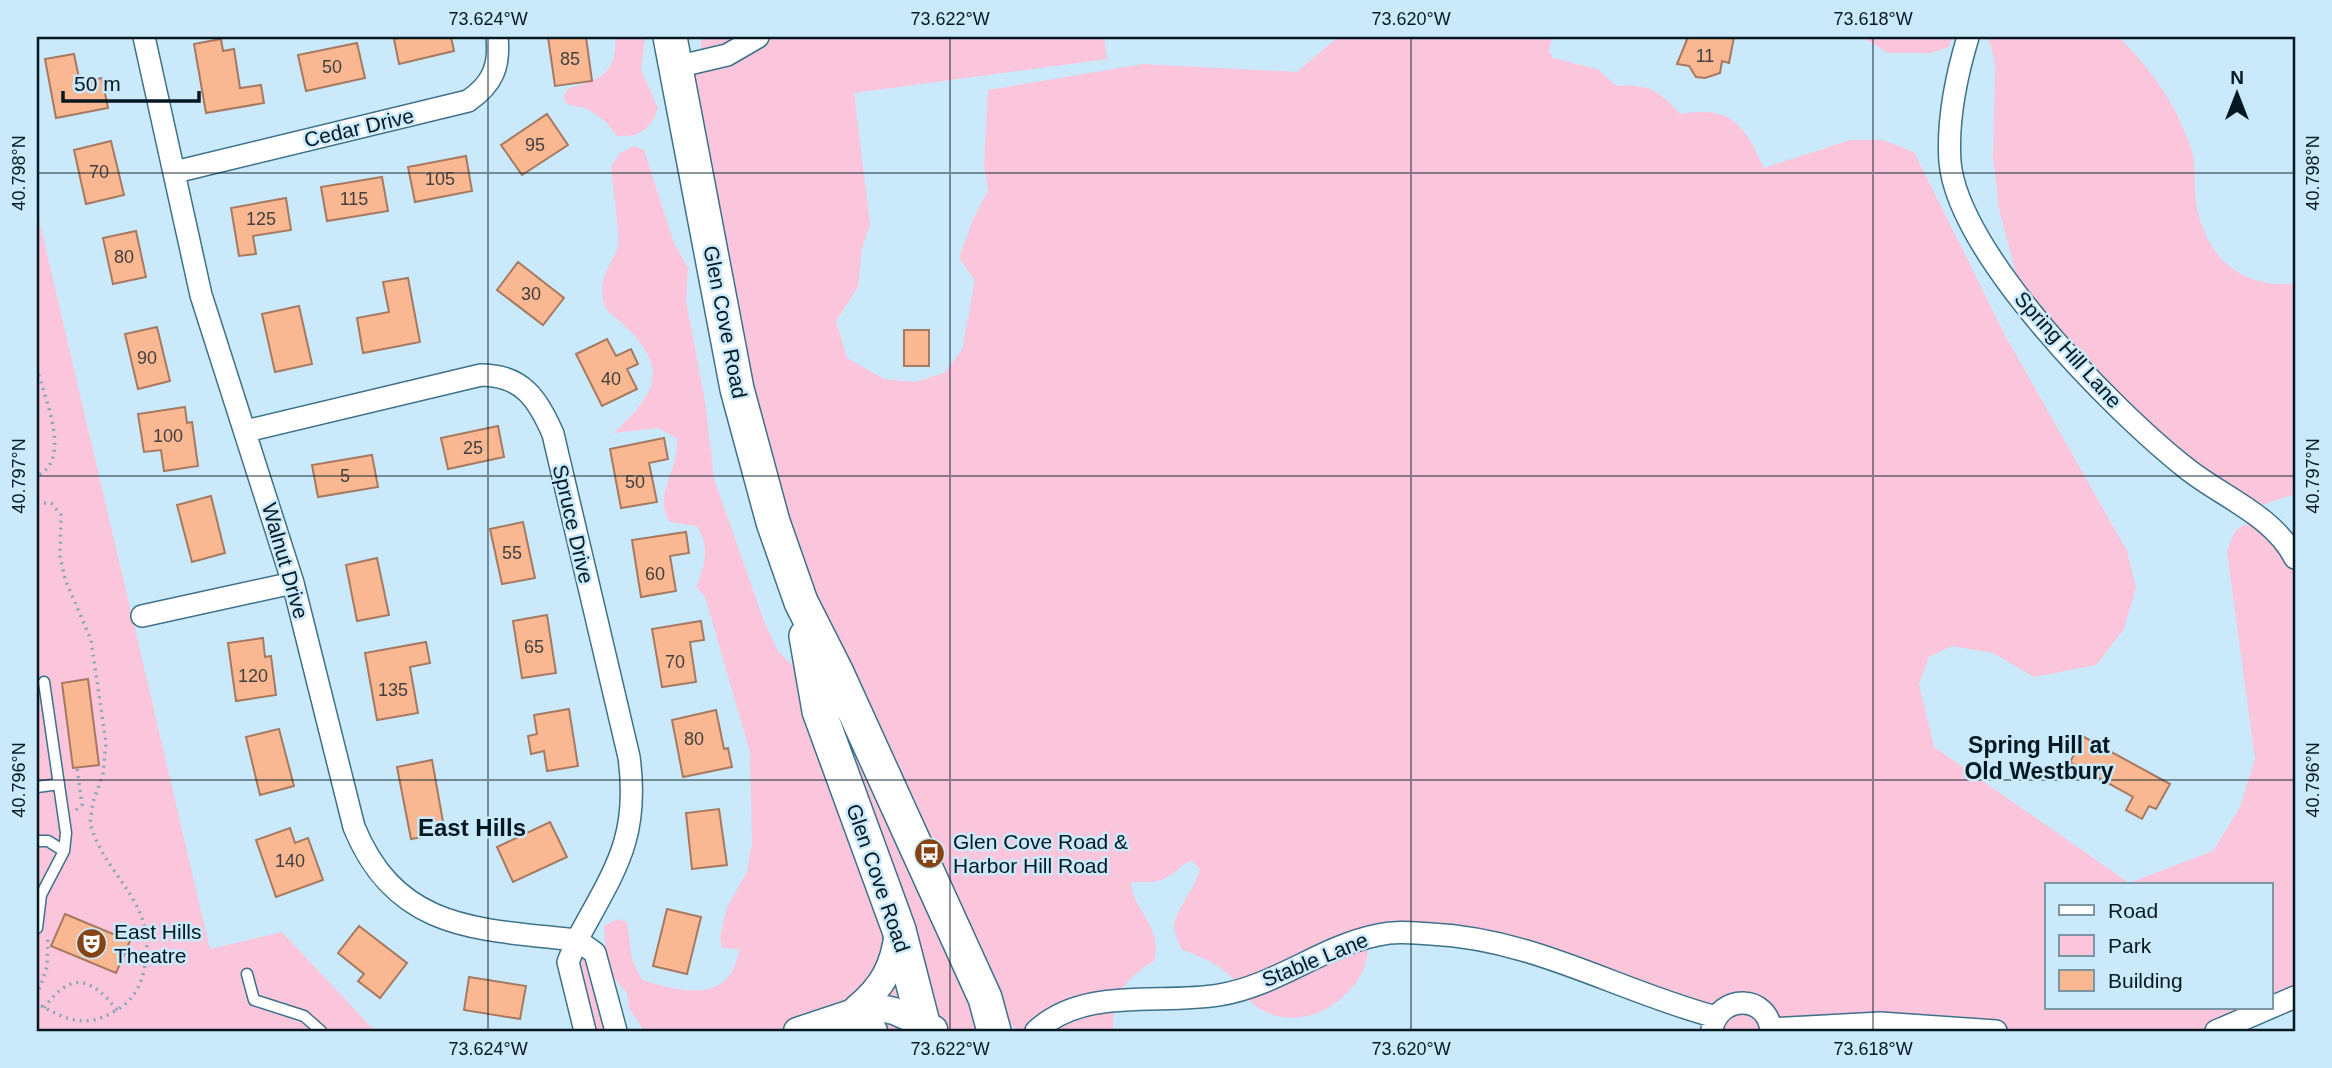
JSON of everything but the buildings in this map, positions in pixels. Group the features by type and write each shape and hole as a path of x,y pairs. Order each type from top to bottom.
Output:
{"main road":[{"name":"Glen Cove Road","path":"675,47 745,423 801,602 819,711 899,930 929,1029"},
{"name":"Glen Cove Road","path":"801,602 837,673 985,998 994,1031"}],"street":[{"name":"Walnut Drive","path":"144,37 201,295 293,583 354,827 365,853 381,876 406,900 445,921 576,940"},
{"name":"Cedar Drive","path":"175,172 468,101 492,79 498,62 497,37"},
{"path":"675,47 727,55 758,37"},
{"name":"Spring Hill Lane","path":"1968,37 1951,110 1950,163 1957,191 1970,222 1992,258 2035,317 2147,434 2187,470 2267,523 2295,558"},
{"name":"Spruce Drive","path":"246,431 481,376 498,376 514,381 541,405 553,434 629,757 633,787 633,814 627,841 576,940 568,962 585,1031"},
{"path":"142,616 293,583"},
{"path":"797,1031 832,1021 856,1009 881,986 890,971 899,930"},
{"name":"Stable Lane","path":"1036,1031 1061,1012 1074,1008 1135,999 1182,1000 1222,995 1269,979 1346,943 1399,932 1452,935 1526,949 1596,974 1714,1024 1729,1004 1748,1002 1764,1012 1771,1030 1880,1023 1996,1031"},
{"path":"576,940 595,953 616,1031"},
{"path":"985,998 1009,1031"},
{"path":"2272,1008 2295,998"},
{"path":"856,1009 878,1006 929,1029"},
{"path":"2216,1031 2269,1009"},
{"path":"832,1021 874,1031"}],"lane":[{"path":"37,928 39,897 64,851 66,833 44,682"},
{"path":"37,787 59,784"},
{"path":"37,841 48,841 64,851"},
{"path":"247,974 254,1000 304,1016 321,1031"}],"path":[{"path":"37,368 57,452 52,464 37,476"},
{"path":"37,502 52,504 61,515 62,567 70,594 91,640 106,758 90,823 137,906 148,933 148,957 141,981 128,1004 88,1023 75,1022 37,1003"},
{"path":"37,996 47,967 48,933"},
{"path":"44,1007 63,987 78,982 97,987 117,1010"}],"green space":[{"path":"615,37 645,37 641,70 658,108 644,130 625,136 617,136 605,121 588,109 566,104 564,95 569,88 598,78 610,67"},
{"path":"702,37 1104,37 1107,59 854,93 870,224 862,249 858,287 836,321 847,358 884,379 915,382 944,373 962,350 975,280 959,258 973,219 988,191 984,163 988,90 1143,64 1297,72 1338,37 1552,37 1549,51 1553,58 1597,69 1617,86 1637,86 1652,90 1680,114 1712,113 1734,121 1749,139 1764,168 1850,140 1883,140 1914,152 2006,337 2127,551 2136,587 2124,629 2096,665 2034,677 1993,653 1952,646 1929,657 1919,684 1934,747 2129,883 2045,883 2045,1009 2266,1009 2216,1031 1771,1029 1764,1012 1719,1012 1453,935 1368,947 1366,963 1360,977 1338,1001 1305,1017 1281,1017 1259,1008 1218,966 1181,949 1174,927 1200,869 1192,861 1165,879 1131,882 1133,893 1151,928 1156,948 1154,961 1135,974 1122,990 1115,1009 1113,1031 1019,1031 1003,1017 997,1031 644,1031 629,1008 627,993 607,970 604,926 617,919 627,922 632,959 642,980 688,990 715,987 726,979 734,967 739,949 722,948 720,936 727,907 747,872 752,843 750,752 705,597 696,587 704,564 704,541 697,526 670,522 665,512 665,491 675,459 676,438 658,428 614,433 640,405 652,380 652,367 647,354 638,340 608,310 602,297 604,278 618,245 611,166 620,153 634,146 644,150 674,243 688,268 686,301 705,401 714,479 764,621 778,651 808,681 819,711 676,67 708,55 701,49"},
{"path":"1862,37 1952,37 1949,47 1931,53 1888,53"},
{"path":"1986,37 2119,37 2162,88 2185,131 2193,155 2195,195 2201,221 2207,238 2217,253 2241,274 2275,284 2295,284 2295,494 2247,510 2147,434 2019,285 1999,209 1993,157 1995,66 1991,45"},
{"path":"37,211 210,949 282,932 375,1031 37,1031"},
{"path":"2267,523 2295,558 2295,996 2272,1007 2272,883 2129,883 2213,851 2240,807 2255,759 2227,552 2239,527 2250,524"},
{"path":"577,940 595,953 616,1031 585,1031"},
{"path":"1750,1008 1767,1031 1719,1031 1722,1018"}],"place":[{"name":"Glen Cove Road & Harbor Hill Road","path":"930,854"},
{"name":"East Hills Theatre","path":"91,944"}],"district":[{"name":"Spring Hill at Old Westbury","path":"2039,758"},
{"name":"East Hills","path":"472,828"}]}
